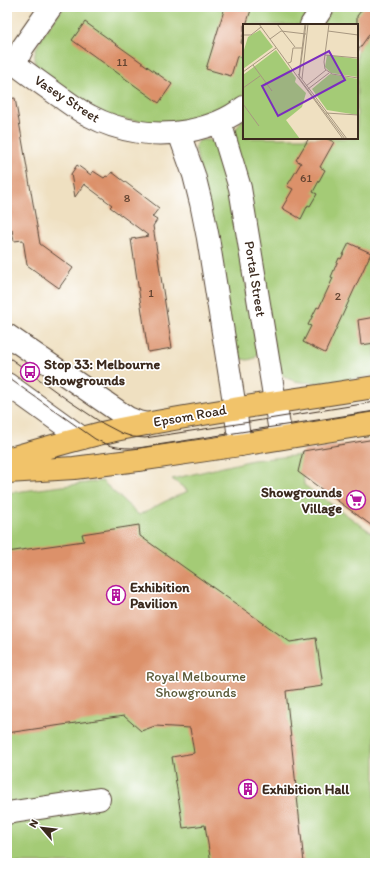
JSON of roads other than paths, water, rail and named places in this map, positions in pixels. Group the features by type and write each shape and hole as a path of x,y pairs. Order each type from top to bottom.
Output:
{"main road":[{"name":"Epsom Road","path":"7,459 115,430 235,408 375,387"},
{"path":"82,438 113,455 138,460 375,423"},
{"path":"7,472 74,468 145,459"}],"street":[{"path":"11,61 51,7"},
{"path":"312,24 323,7"},
{"name":"Vasey Street","path":"11,61 85,114 112,126 126,130 150,134 178,133 200,129 220,122 243,108"},
{"name":"Portal Street","path":"220,122 240,188 281,438"},
{"path":"178,133 194,175 208,238 240,445"},
{"path":"7,335 122,414 138,422 147,424"},
{"path":"7,384 82,438"},
{"path":"7,813 99,799"}],"tram line":[{"path":"7,356 102,423 121,433 133,437 145,438 375,402"},
{"path":"7,377 95,439 121,448 138,448 375,411"}],"place":[{"name":"Stop 33: Melbourne Showgrounds","path":"30,372"},
{"name":"Showgrounds Village","path":"356,500"},
{"name":"Exhibition Pavilion","path":"116,595"},
{"name":"Exhibition Hall","path":"248,789"}],"park label":[{"name":"Royal Melbourne Showgrounds","path":"196,684"}]}
